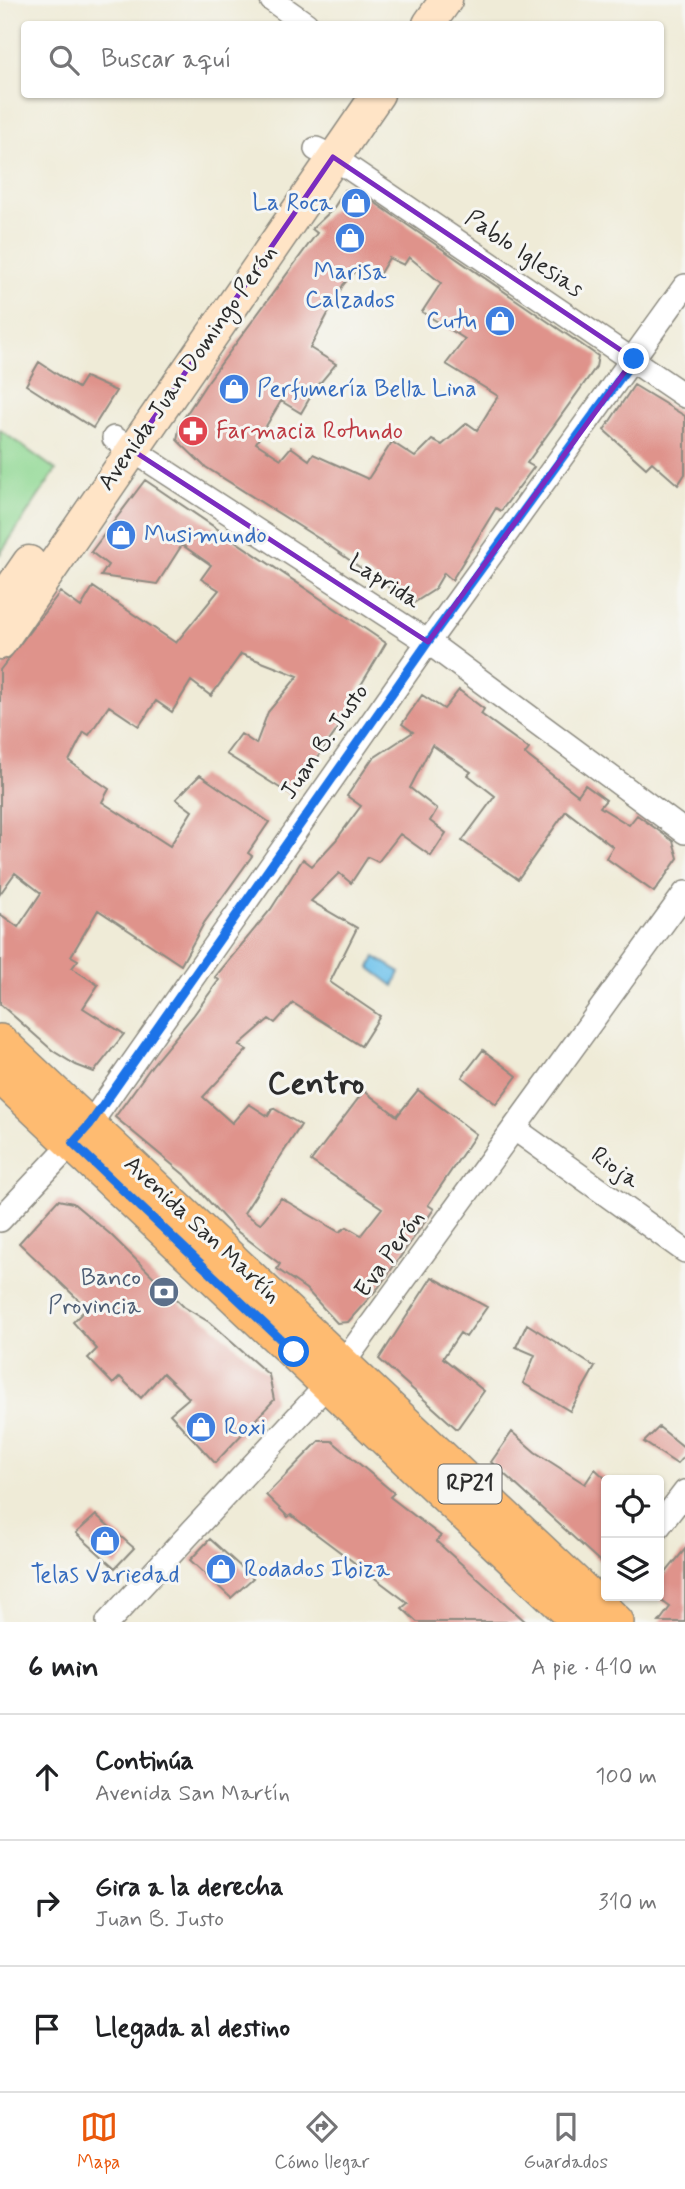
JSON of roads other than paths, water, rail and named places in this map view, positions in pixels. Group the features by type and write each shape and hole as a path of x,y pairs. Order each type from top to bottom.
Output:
{"main road":[{"path":"407,21 422,0"},
{"path":"431,21 446,0"},
{"name":"Avenida Juan Domingo Perón","path":"0,643 123,444 324,153 353,98"},
{"name":"Avenida Juan Domingo Perón","path":"324,153 374,98"},
{"name":"Avenida Juan Domingo Perón","path":"0,604 123,444"},
{"name":"Avenida San Martín","path":"0,1042 81,1134 335,1374 596,1613"},
{"name":"Avenida San Martín","path":"0,1075 81,1134"}],"street":[{"path":"272,0 302,21"},
{"name":"Pablo Iglesias","path":"324,153 634,359 685,396"},
{"name":"Juan B. Justo","path":"0,1220 81,1134 428,642 685,286"},
{"name":"Laprida","path":"123,444 428,642 685,832"},
{"name":"Eva Perón","path":"108,1622 335,1374 685,893"},
{"name":"Rioja","path":"515,1129 685,1251"},
{"path":"664,1519 685,1492"}],"water":[{"path":"375,957 400,972 394,986 370,968"}],"place":[{"name":"La Roca","path":"356,203"},
{"name":"Marisa Calzados","path":"350,238"},
{"name":"Cutu","path":"500,321"},
{"name":"Perfumería Bella Lina","path":"234,389"},
{"name":"Farmacia Rotundo","path":"193,431"},
{"name":"Musimundo","path":"121,535"},
{"name":"Banco Provincia","path":"164,1292"},
{"name":"Roxi","path":"201,1427"},
{"name":"Telas Variedad","path":"105,1541"},
{"name":"Rodados Ibiza","path":"221,1569"}],"district":[{"name":"Centro","path":"316,1084"}]}
